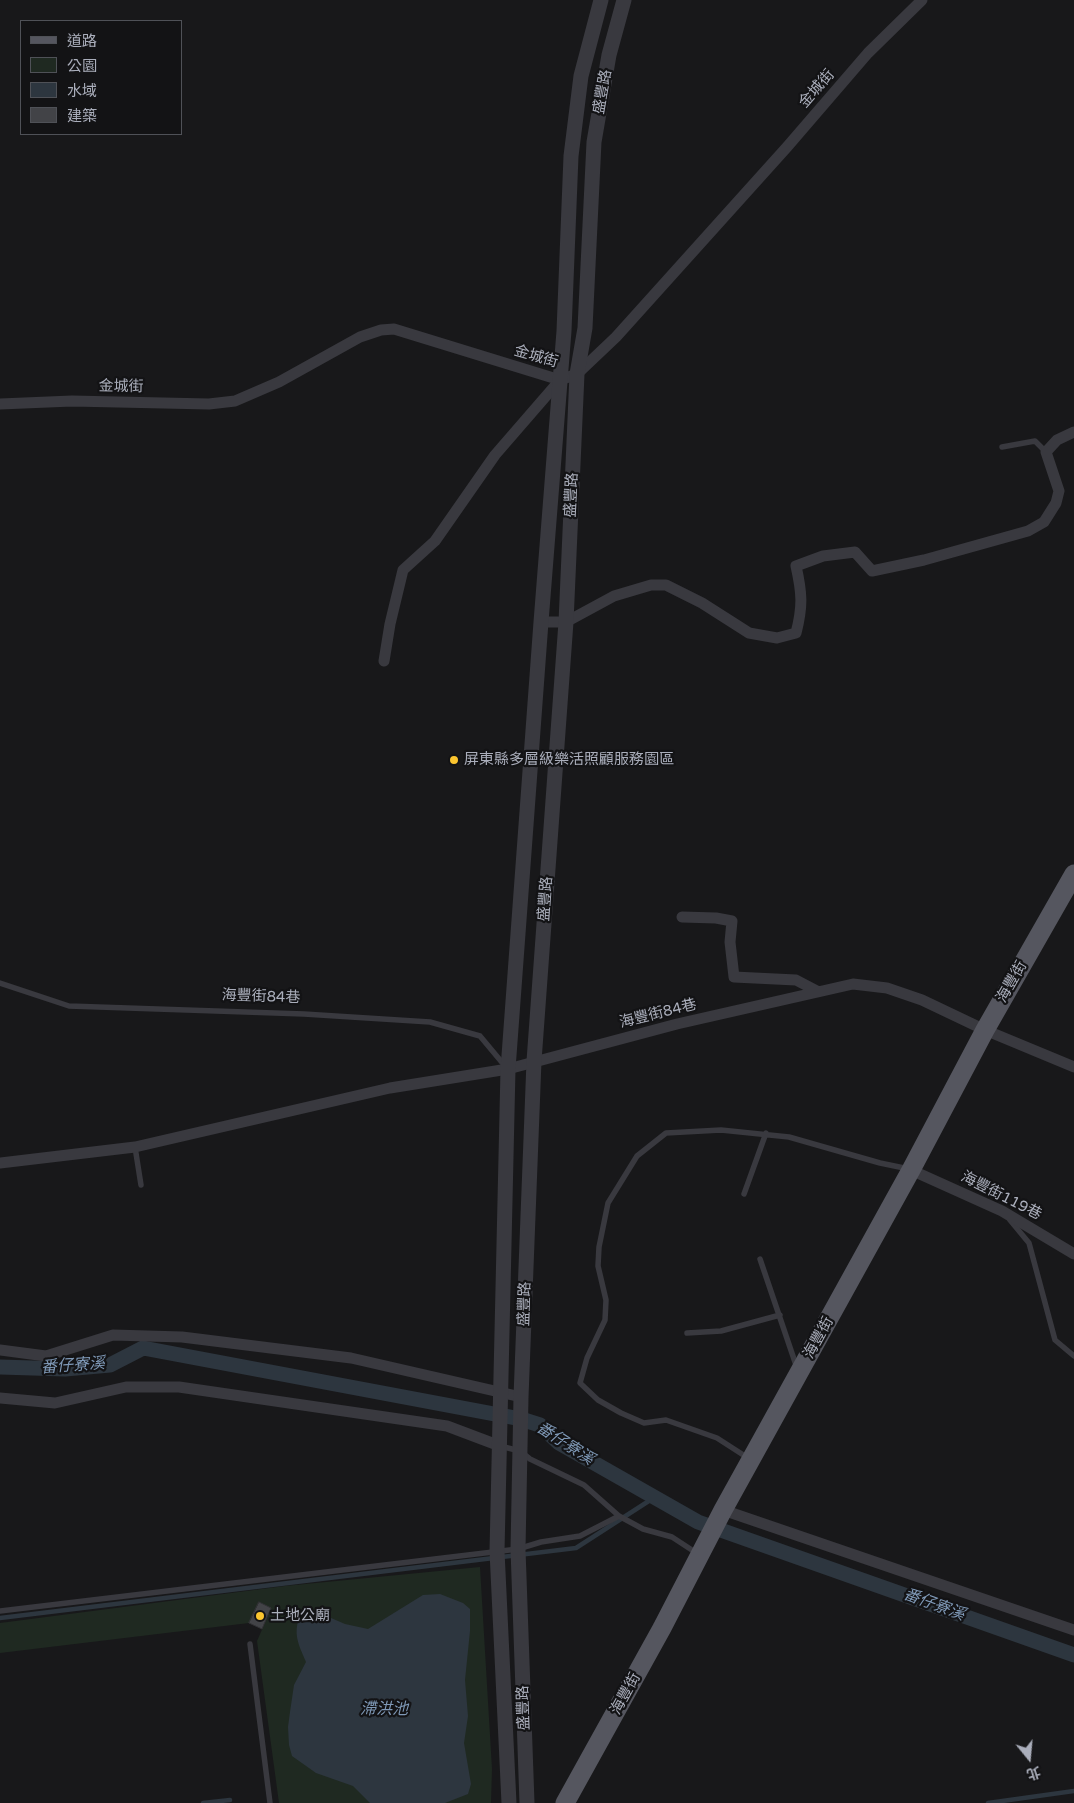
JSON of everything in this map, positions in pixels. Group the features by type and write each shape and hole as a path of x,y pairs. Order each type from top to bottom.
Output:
{"main road":[{"name":"海豐街","path":"565,1803 662,1628 723,1510 911,1170 985,1030 1074,874"}],"street":[{"name":"盛豐路","path":"509,1803 497,1551 508,1069 540,622 564,331 571,156 582,76 601,0"},
{"name":"盛豐路","path":"527,1803 518,1549 521,1397 534,1061 566,622 577,374 585,328 594,142 609,55 624,0"},
{"name":"金城街","path":"0,404 72,401 209,404 235,401 279,382 360,337 381,330 394,329 560,380 577,374 616,337 787,147 868,53 922,0"},
{"path":"384,662 390,624 403,570 435,540 494,456 560,380"},
{"path":"540,622 566,622 614,596 651,585 666,585 702,604 749,633 777,638 796,633 802,611 801,587 796,566 823,556 855,552 872,572 924,560 1028,531 1044,522 1056,503 1058,491 1046,452 1056,440 1074,432"},
{"path":"682,917 716,918 732,921 730,942 734,977 796,980 817,991"},
{"name":"海豐街84巷","path":"0,1163 135,1147 390,1088 508,1069 676,1024 853,984 887,988 922,1000 985,1030 1074,1067"},
{"name":"海豐街119巷","path":"911,1170 1002,1211 1074,1254"},
{"path":"0,1350 46,1356 113,1336 182,1337 351,1358 521,1397"},
{"path":"0,1398 55,1403 126,1387 180,1387 447,1426 500,1446"},
{"path":"723,1510 1074,1630"}],"lane":[{"path":"1002,447 1035,441 1046,452"},
{"name":"海豐街84巷","path":"0,983 69,1006 304,1014 430,1022 480,1036 508,1069"},
{"path":"751,1460 717,1438 709,1435 666,1420 644,1423 621,1413 598,1400 580,1384 587,1358 605,1320 606,1300 598,1266 599,1247 608,1203 637,1156 666,1133 721,1130 766,1133 789,1137 911,1170"},
{"path":"744,1194 766,1133"},
{"path":"135,1147 141,1185"},
{"path":"1002,1211 1029,1243 1055,1340 1074,1356"},
{"path":"760,1259 799,1375"},
{"path":"687,1333 721,1331 780,1315"},
{"path":"500,1446 520,1451 530,1459 584,1486 619,1516 643,1530 672,1537 702,1551"},
{"path":"0,1611 518,1549 541,1542 580,1536 619,1516"},
{"path":"250,1644 270,1803"}],"green space":[{"path":"480,1567 492,1769 491,1803 279,1803 257,1641 271,1609 259,1602 249,1623 0,1653 0,1623 285,1586"}],"water":[{"name":"滯洪池","path":"440,1594 463,1603 470,1609 470,1631 465,1680 468,1716 464,1743 471,1784 468,1794 445,1803 370,1803 353,1786 316,1773 292,1756 288,1727 294,1685 306,1662 297,1639 300,1614 310,1609 345,1624 368,1629 423,1595"}],"building":[{"name":"土地公廟","path":"259,1602 271,1608 262,1629 249,1623"}],"waterway":[{"name":"番仔寮溪","path":"0,1367 65,1369 110,1365 143,1348 521,1419 540,1425 559,1443 698,1522 1074,1655"},
{"path":"0,1618 576,1548 655,1497"},
{"path":"988,1803 1074,1791"},
{"path":"203,1803 230,1800"}],"place":[{"name":"屏東縣多層級樂活照顧服務園區","path":"454,760"},
{"name":"土地公廟","path":"260,1616"}]}
